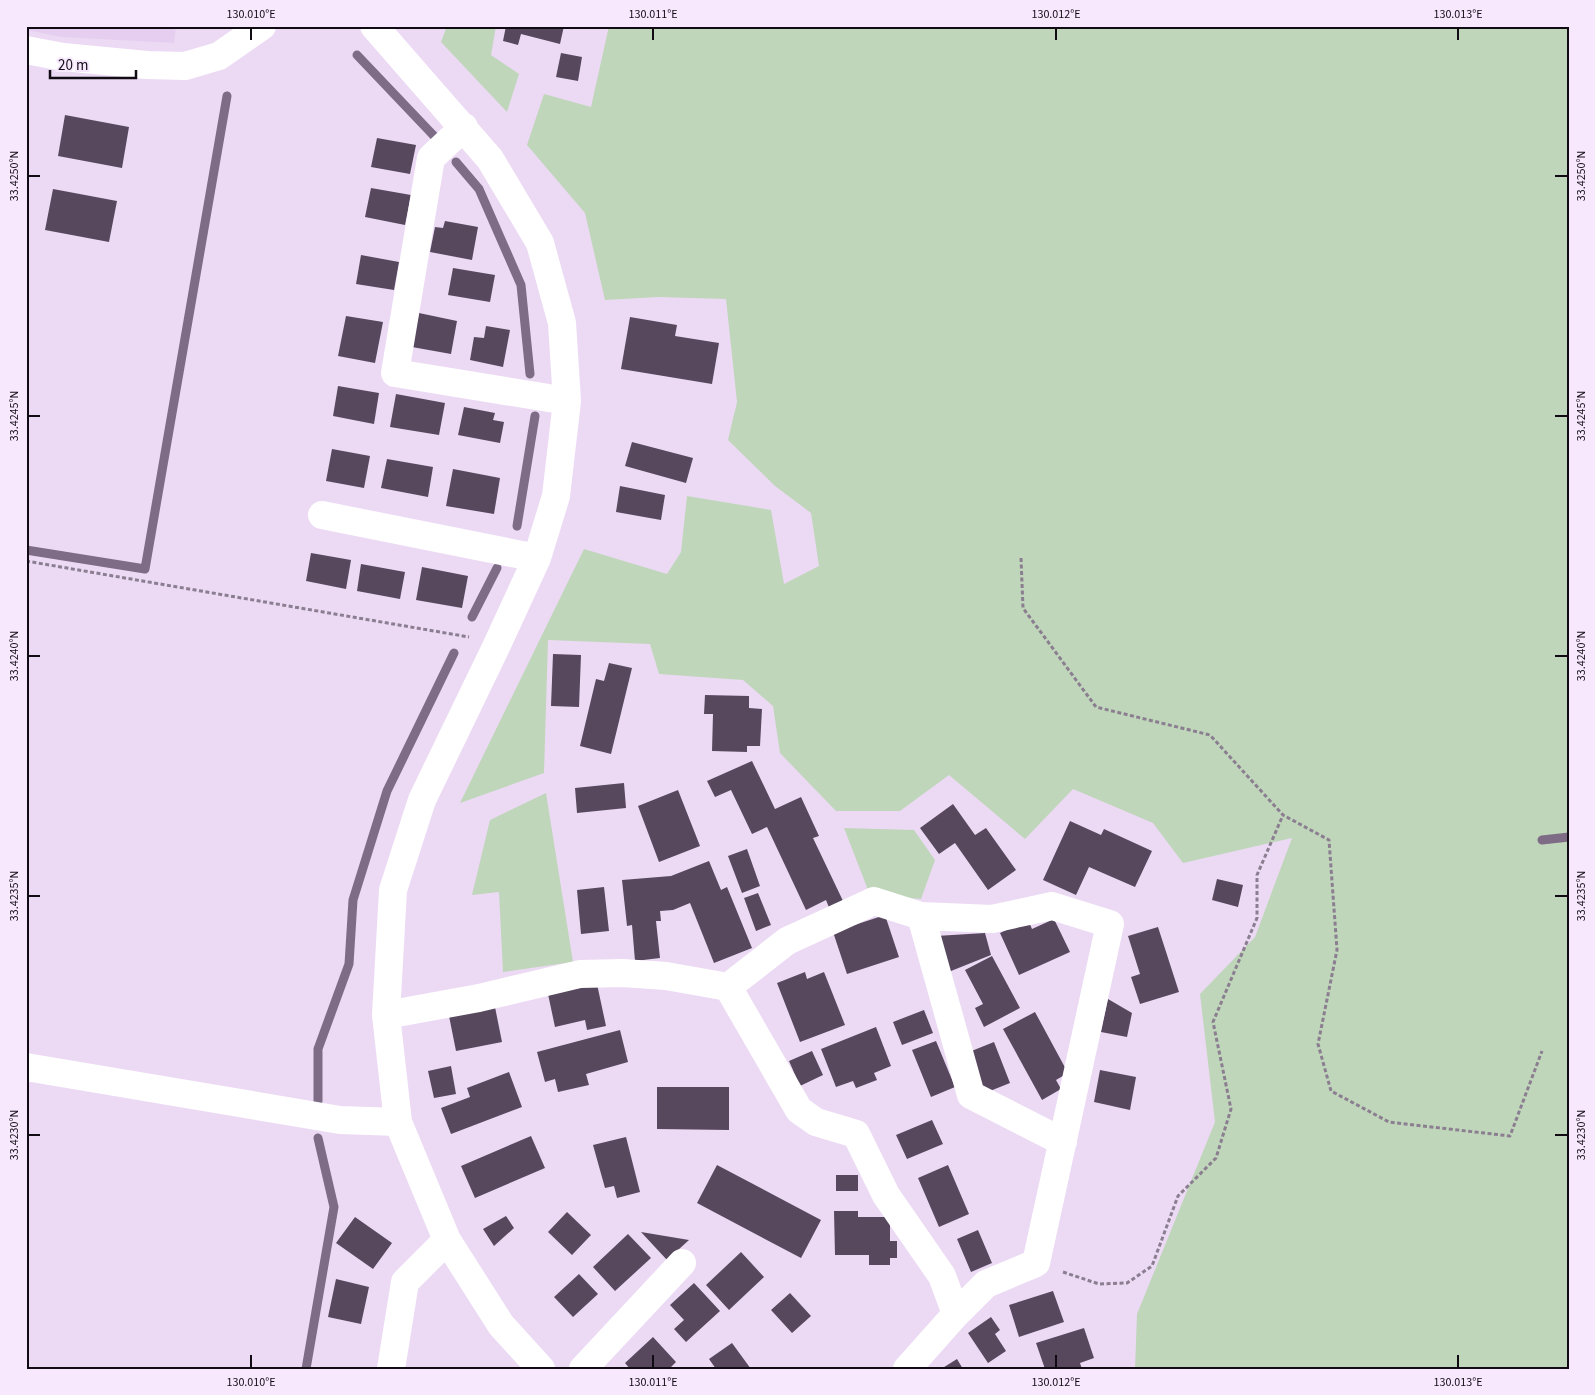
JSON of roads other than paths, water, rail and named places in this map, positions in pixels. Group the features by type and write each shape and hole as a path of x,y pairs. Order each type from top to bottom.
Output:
{"street":[{"path":"26,50 63,57 147,65 185,66 219,56 262,26"},
{"path":"374,26 490,159 540,243 562,323 566,401 556,496 537,558 422,800 393,890 386,1014 398,1122 447,1240 500,1325 541,1369"},
{"path":"464,127 430,158 395,373 566,401"},
{"path":"322,515 537,558"},
{"path":"386,1014 479,998 580,974 623,973 666,976 728,987 787,941 874,901 921,916 992,919 1052,906 1110,924 1036,1264 986,1284 956,1314 907,1369"},
{"path":"921,916 971,1095 1063,1142"},
{"path":"728,987 799,1110 816,1122 856,1134 886,1195 942,1276 956,1314"},
{"path":"26,1067 340,1120 398,1122"},
{"path":"391,1369 405,1282 447,1240"},
{"path":"583,1369 682,1264"}],"waterway":[{"path":"357,55 435,137"},
{"path":"26,550 145,569 227,96"},
{"path":"456,162 479,189 521,285 530,374"},
{"path":"517,526 535,416"},
{"path":"472,617 497,568"},
{"path":"318,1101 318,1049 349,964 353,900 387,791 454,653"},
{"path":"1542,840 1569,837"},
{"path":"306,1369 334,1207 318,1138"}]}
